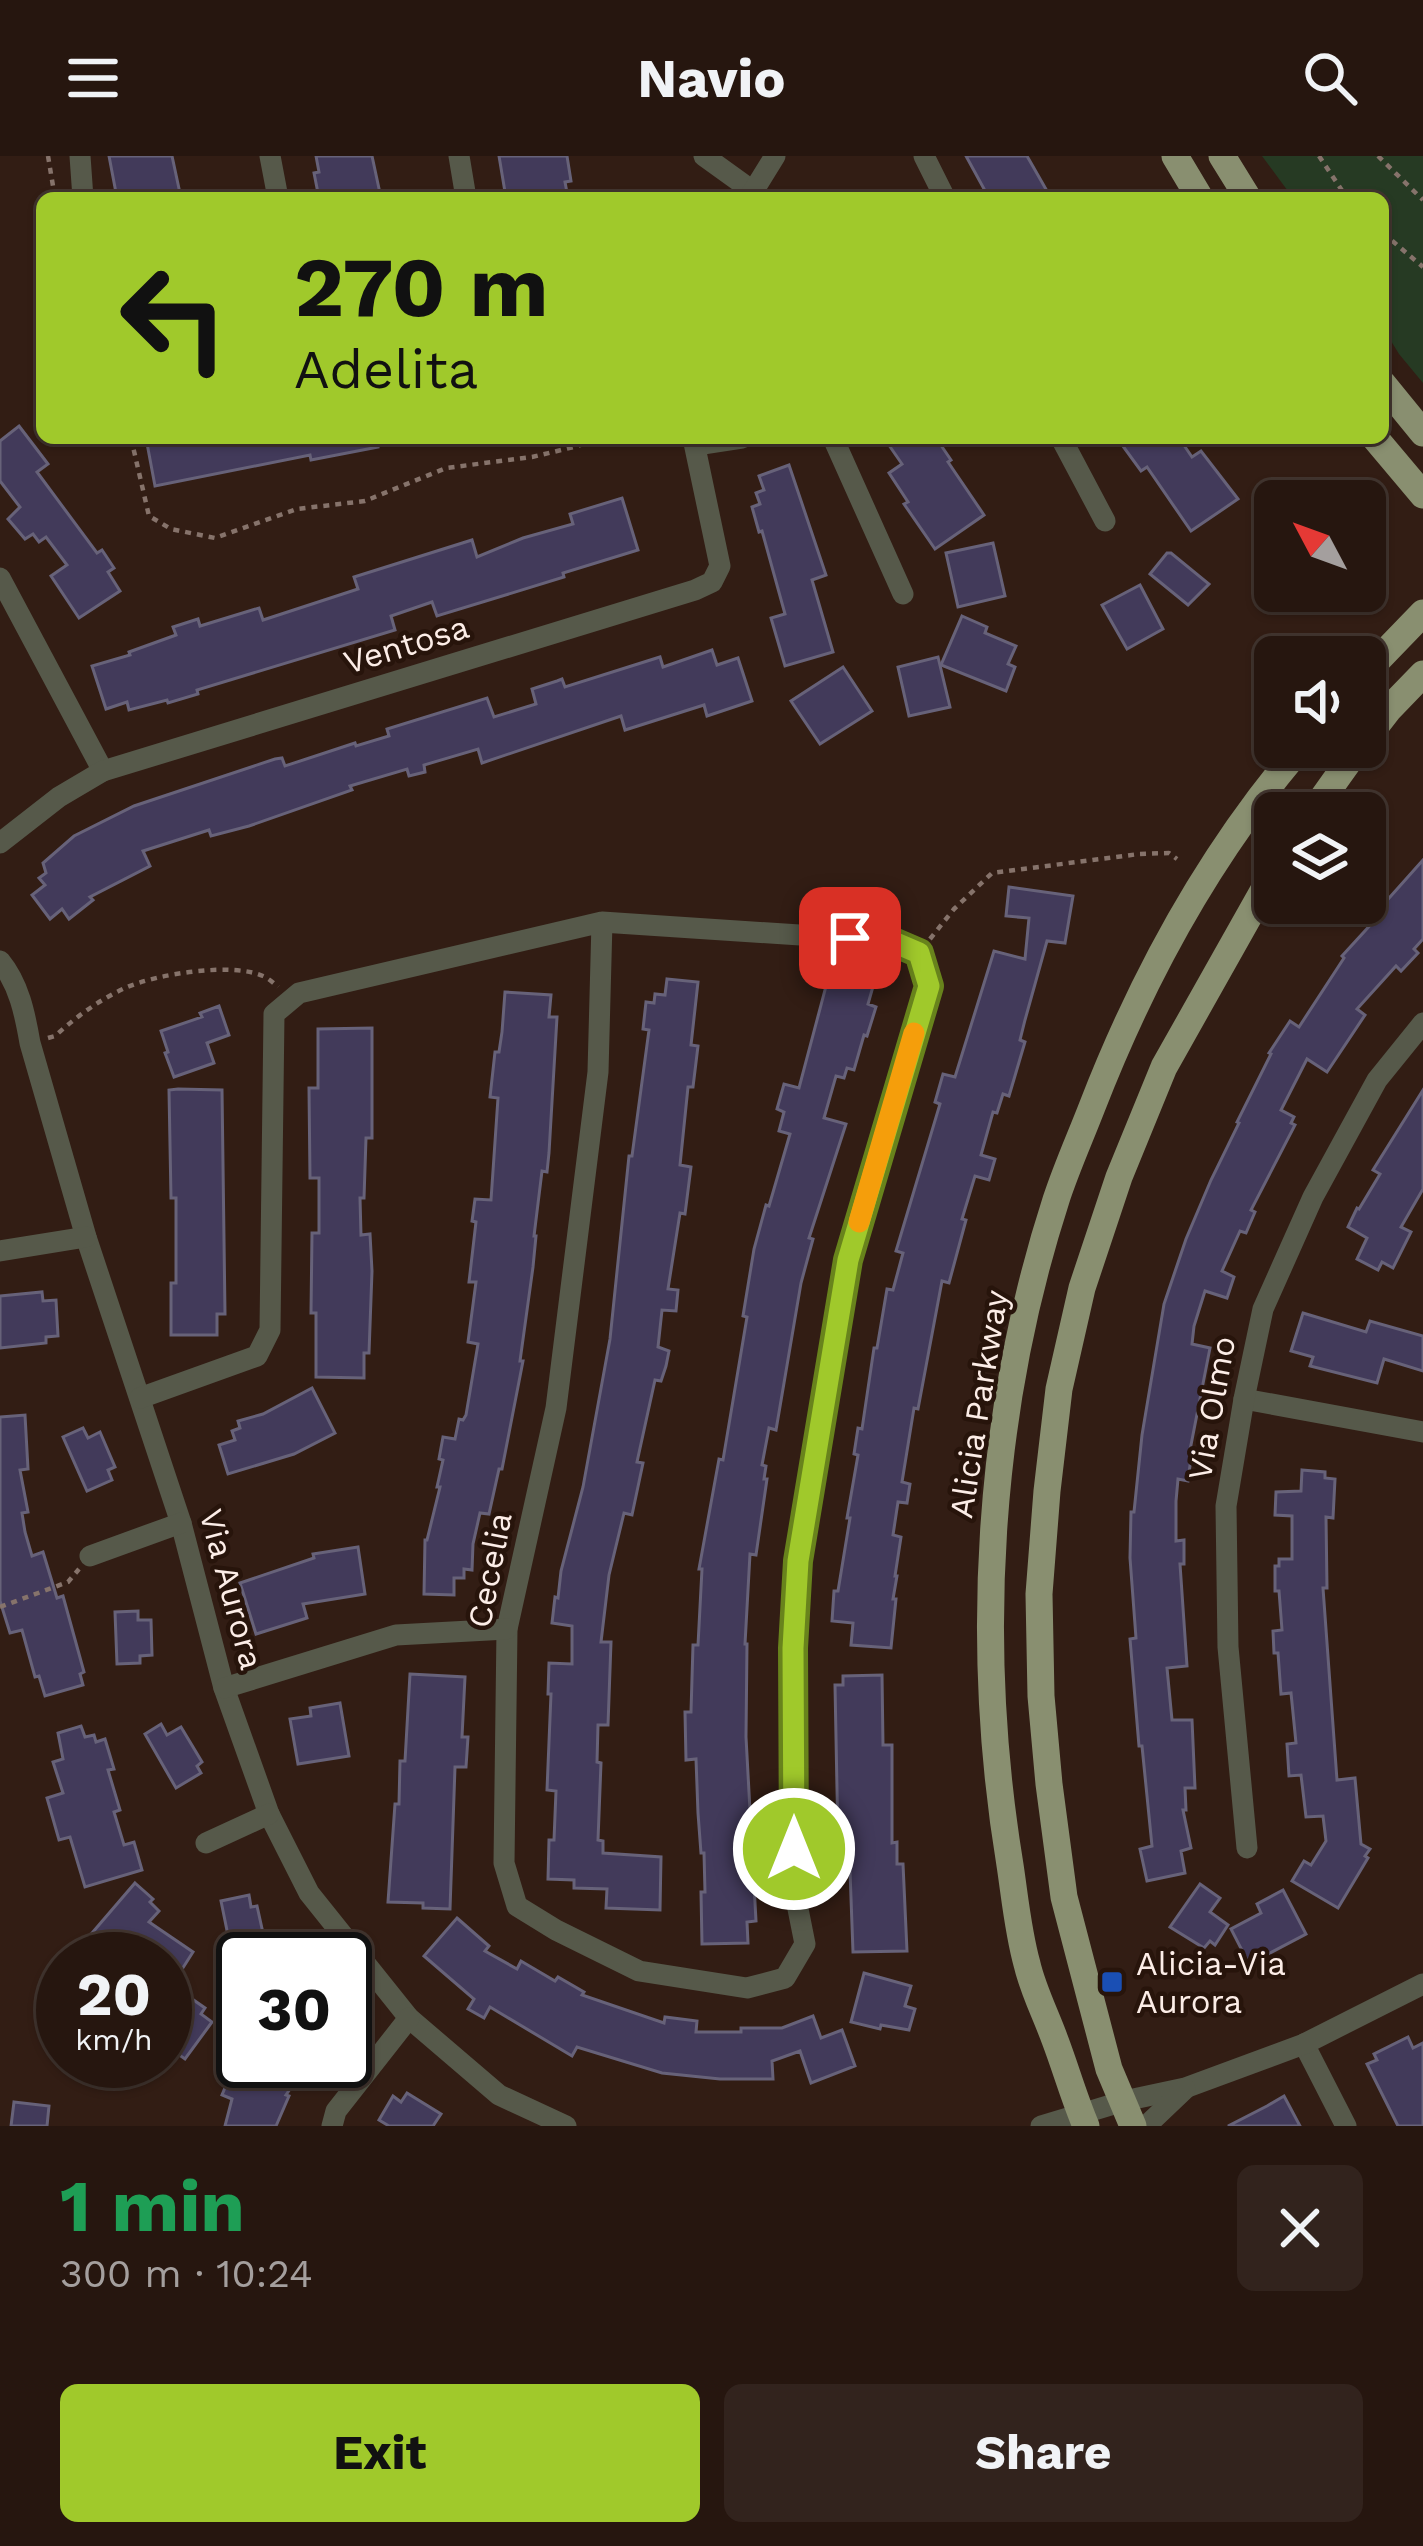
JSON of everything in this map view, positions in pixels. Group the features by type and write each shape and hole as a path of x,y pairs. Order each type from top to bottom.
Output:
{"main road":[{"path":"1175,156 1196,192"},
{"path":"1222,156 1244,192"},
{"path":"1389,391 1423,433"},
{"path":"1380,444 1423,495"},
{"path":"1386,651 1423,613"},
{"path":"1386,716 1423,674"},
{"name":"Alicia Parkway","path":"1083,2120 1027,1965 1004,1829 991,1712 995,1496 1011,1387 1032,1282 1057,1198 1114,1052 1189,907 1228,844 1285,768"},
{"path":"1128,2113 1109,2068 1064,1897 1048,1784 1039,1594 1047,1491 1059,1390 1082,1288 1119,1177 1163,1067 1254,907"}],"street":[{"path":"80,156 83,192"},
{"path":"270,156 277,192"},
{"path":"459,156 465,192"},
{"path":"704,156 748,192"},
{"path":"754,192 775,156"},
{"path":"924,156 942,192"},
{"name":"Ventosa","path":"0,843 59,797 103,771 712,582 720,566 694,444"},
{"path":"836,444 903,594"},
{"path":"1064,444 1105,521"},
{"path":"0,578 103,771"},
{"path":"140,1398 257,1356 270,1330 274,1014 299,993 602,922 891,941 919,953"},
{"name":"Cecelia","path":"602,922 598,1072 559,1386 507,1629 504,1863 517,1906 556,1930 639,1971 747,1988 785,1978 805,1944 794,1888 793,1648 798,1561 848,1260 929,986 919,953"},
{"name":"Via Aurora","path":"0,961 10,972 25,1013 86,1237 181,1522 224,1688 268,1814 309,1893 409,2018 499,2095 566,2126"},
{"path":"0,1023 25,1013"},
{"name":"Via Olmo","path":"1247,1848 1228,1647 1226,1506 1263,1309 1313,1197 1377,1080 1423,1022"},
{"path":"0,1251 86,1237"},
{"path":"1244,1399 1423,1432"},
{"path":"90,1556 181,1522"},
{"path":"224,1688 396,1635 507,1629"},
{"path":"206,1843 268,1814"},
{"path":"1041,2126 1128,2113 1304,2044 1423,1984"},
{"path":"332,2126 336,2111 409,2018"},
{"path":"1304,2044 1346,2126"},
{"path":"1146,2126 1185,2088"}],"path":[{"path":"48,156 54,192"},
{"path":"1319,156 1343,192"},
{"path":"1378,156 1423,200"},
{"path":"1389,238 1423,267"},
{"path":"131,444 149,516 171,529 214,538 297,509 365,501 446,468 532,457 583,444"},
{"path":"919,953 954,909 992,873 1139,854 1169,854 1177,859"},
{"path":"55,1036 91,1007 129,986 233,969 266,976"},
{"path":"0,1607 68,1582 90,1556"}],"green space":[{"path":"1262,156 1423,156 1423,383 1389,338 1389,192 1289,192"}],"building":[{"path":"109,156 172,156 180,192 116,192"},
{"path":"316,156 372,156 380,192 318,192 314,173 319,172"},
{"path":"499,156 567,156 571,181 565,182 567,192 505,192"},
{"path":"966,156 1027,156 1048,192 986,192"},
{"path":"19,426 48,464 37,472 97,553 102,550 114,568 108,572 120,591 79,618 51,576 67,565 46,537 39,542 33,534 25,539 8,519 20,507 0,481 0,441"},
{"path":"147,444 378,444 311,460 310,455 155,486"},
{"path":"888,444 940,444 984,515 935,549 889,473 902,464"},
{"path":"1121,444 1183,444 1192,457 1201,451 1238,499 1191,531 1147,467 1141,471"},
{"path":"789,465 826,575 812,580 833,652 785,666 771,618 785,614 752,507 760,504 756,493 764,490 759,476"},
{"path":"622,498 638,550 437,616 432,602 391,616 395,630 168,703 129,710 127,702 106,709 92,666 176,635 173,627 198,619 200,626 259,608 263,620 358,589 354,577 472,540 477,557 573,524 570,514"},
{"path":"993,543 1005,596 958,607 946,553"},
{"path":"1167,553 1209,584 1188,605 1150,574"},
{"path":"1140,585 1163,629 1127,649 1102,605"},
{"path":"962,616 987,627 985,633 1016,646 1008,664 1015,667 1006,691 941,665"},
{"path":"712,650 717,665 738,658 752,701 707,716 704,705 625,730 621,716 482,763 478,749 424,765 425,772 409,776 407,769 350,786 352,790 249,826 211,836 209,830 143,851 150,866 90,897 93,900 69,919 62,909 50,919 32,895 45,885 39,878 46,873 43,863 74,836 134,806 275,759 282,758 285,766 389,736 387,729 487,698 494,717 536,704 532,689 562,679 565,687 660,657 663,667"},
{"path":"938,657 950,707 909,716 898,667"},
{"path":"843,667 872,711 820,744 791,701"},
{"path":"1423,860 1423,939 1414,949 1418,953 1401,971 1396,966 1357,1009 1365,1015 1327,1072 1307,1059 1281,1110 1294,1117 1291,1123 1295,1125 1251,1210 1255,1212 1246,1233 1240,1231 1222,1271 1234,1277 1227,1298 1205,1291 1194,1326 1192,1344 1210,1348 1188,1481 1178,1479 1176,1501 1176,1541 1184,1540 1184,1564 1180,1564 1187,1666 1167,1668 1172,1720 1192,1720 1195,1788 1185,1788 1183,1810 1191,1848 1181,1851 1185,1873 1147,1881 1140,1849 1152,1846 1130,1639 1136,1638 1131,1512 1164,1304 1186,1239 1269,1053 1290,1021 1299,1027 1342,956 1371,924 1386,924 1386,902"},
{"path":"1009,887 1073,896 1065,943 1047,941 1009,1096 1003,1094 997,1113 993,1112 981,1155 995,1159 989,1180 975,1176 949,1283 942,1281 902,1482 910,1484 907,1503 898,1502 893,1535 901,1537 891,1648 851,1645 853,1623 832,1621 834,1591 838,1591 858,1455 854,1454 874,1348 887,1289 893,1290 903,1253 896,1251 940,1104 935,1102 943,1074 955,1077 994,951 1025,959 1029,918 1006,916"},
{"path":"830,971 874,983 868,1004 876,1007 854,1070 847,1068 844,1078 836,1076 824,1118 846,1124 809,1238 813,1239 776,1430 769,1428 762,1465 767,1479 756,1555 750,1554 746,1737 756,1921 747,1922 748,1943 702,1944 704,1853 696,1759 686,1760 685,1712 691,1712 693,1645 698,1645 699,1569 719,1459 723,1460 754,1249 790,1134 779,1131 784,1112 777,1109 784,1084 799,1088"},
{"path":"667,979 698,982 691,1045 698,1046 693,1087 688,1087 680,1165 691,1167 668,1289 678,1290 676,1311 662,1310 658,1347 669,1351 666,1366 661,1381 655,1380 637,1462 643,1463 632,1515 624,1513 609,1575 601,1642 611,1642 608,1725 598,1725 597,1762 601,1763 598,1840 603,1841 603,1853 661,1857 660,1910 606,1908 607,1889 574,1888 574,1880 548,1879 556,1791 547,1790 549,1663 572,1664 572,1626 552,1623 555,1597 583,1487 610,1339 629,1156 649,1030 643,1029 646,1002 654,1003 655,994 665,995"},
{"path":"505,992 551,995 549,1017 557,1017 549,1153 547,1172 542,1171 523,1361 502,1469 489,1514 480,1513 472,1570 464,1569 464,1578 454,1578 454,1595 424,1594 425,1540 440,1487 443,1437 455,1439 459,1419 466,1415 478,1344 468,1342 476,1282 469,1282 476,1222 472,1221 475,1199 491,1200 498,1098 490,1097"},
{"path":"219,1006 229,1035 207,1043 214,1063 174,1077 161,1031"},
{"path":"372,1028 372,1138 366,1138 364,1198 360,1198 361,1235 370,1234 369,1353 364,1353 364,1378 316,1377 312,1233 319,1233 319,1178 310,1178 309,1088 318,1088 318,1029"},
{"path":"169,1090 222,1090 225,1314 217,1314 217,1335 171,1335 176,1198 171,1198"},
{"path":"1423,1090 1423,1189 1401,1227 1411,1232 1393,1268 1382,1262 1378,1270 1357,1259 1367,1238 1348,1227 1380,1174 1373,1170"},
{"path":"42,1292 43,1301 56,1300 58,1336 46,1337 46,1343 0,1348 0,1296"},
{"path":"1303,1313 1366,1332 1370,1321 1423,1336 1423,1371 1384,1359 1377,1383 1310,1366 1313,1357 1291,1351"},
{"path":"312,1388 335,1433 294,1454 228,1474 219,1445 235,1440 232,1431 240,1428 238,1421 263,1414"},
{"path":"25,1415 28,1469 20,1470 28,1512 22,1513 25,1532 32,1556 43,1552 57,1598 63,1596 84,1672 80,1674 83,1685 45,1696 22,1630 10,1633 0,1601 0,1417"},
{"path":"83,1428 88,1438 100,1432 115,1467 108,1470 112,1480 87,1491 63,1437"},
{"path":"1302,1470 1325,1472 1325,1478 1335,1479 1333,1518 1326,1517 1327,1588 1323,1588 1337,1780 1355,1778 1361,1844 1370,1849 1338,1908 1292,1881 1304,1861 1311,1865 1326,1841 1323,1816 1306,1817 1301,1775 1289,1776 1287,1744 1296,1743 1291,1693 1281,1694 1278,1653 1274,1653 1273,1631 1282,1630 1275,1566 1279,1559 1292,1559 1292,1516 1275,1515 1276,1492 1301,1491"},
{"path":"358,1547 365,1594 303,1604 307,1618 256,1634 240,1583 314,1558 313,1554"},
{"path":"138,1611 138,1620 151,1620 152,1655 140,1656 140,1663 117,1664 115,1612"},
{"path":"410,1674 465,1677 462,1737 468,1737 466,1767 455,1767 450,1909 388,1902"},
{"path":"882,1675 883,1745 892,1745 892,1843 897,1842 897,1864 903,1864 907,1951 853,1952 850,1871 834,1871 834,1841 838,1841 835,1685 843,1685 843,1676"},
{"path":"340,1703 349,1756 298,1764 290,1719 311,1716 310,1708"},
{"path":"161,1724 167,1735 181,1727 202,1762 197,1766 201,1773 176,1788 145,1734"},
{"path":"81,1726 85,1737 94,1735 96,1742 105,1739 120,1810 114,1812 124,1845 134,1842 142,1870 85,1887 70,1837 59,1840 47,1798 63,1793 53,1762 63,1759 58,1733"},
{"path":"135,1883 159,1911 149,1922 164,1932 93,1932"},
{"path":"1200,1884 1220,1898 1210,1912 1228,1925 1215,1945 1210,1941 1204,1948 1170,1927"},
{"path":"1283,1890 1306,1934 1249,1964 1231,1929 1261,1913 1257,1904"},
{"path":"249,1895 251,1907 257,1906 263,1932 227,1932 221,1901"},
{"path":"457,1918 489,1946 485,1951 517,1969 521,1961 555,1981 558,1977 582,1995 664,2023 665,2017 697,2021 696,2032 782,2028 813,2016 821,2038 842,2030 855,2066 811,2083 800,2051 772,2061 773,2079 662,2073 577,2047 572,2056 490,2007 484,2018 468,2009 474,1999 424,1956"},
{"path":"864,1973 911,1986 905,2006 915,2009 909,2030 851,2022"},
{"path":"192,1999 205,2008 201,2014 212,2022 192,2049"},
{"path":"1408,2037 1413,2048 1423,2043 1423,2126 1398,2126 1367,2064 1377,2060 1374,2054"},
{"path":"225,2088 291,2088 276,2126 225,2126 232,2099 222,2095"},
{"path":"407,2093 441,2114 433,2126 389,2126 379,2120 393,2096 401,2102"},
{"path":"1284,2096 1300,2126 1228,2126 1267,2106"},
{"path":"14,2102 49,2106 47,2126 11,2126"}],"slow traffic":[{"path":"859,1222 914,1033"}],"place":[{"name":"Alicia-Via Aurora","path":"1112,1982"}],"route":[{"path":"794,1849 793,1648 798,1561 848,1260 929,986 919,953 891,941 850,938"}]}
